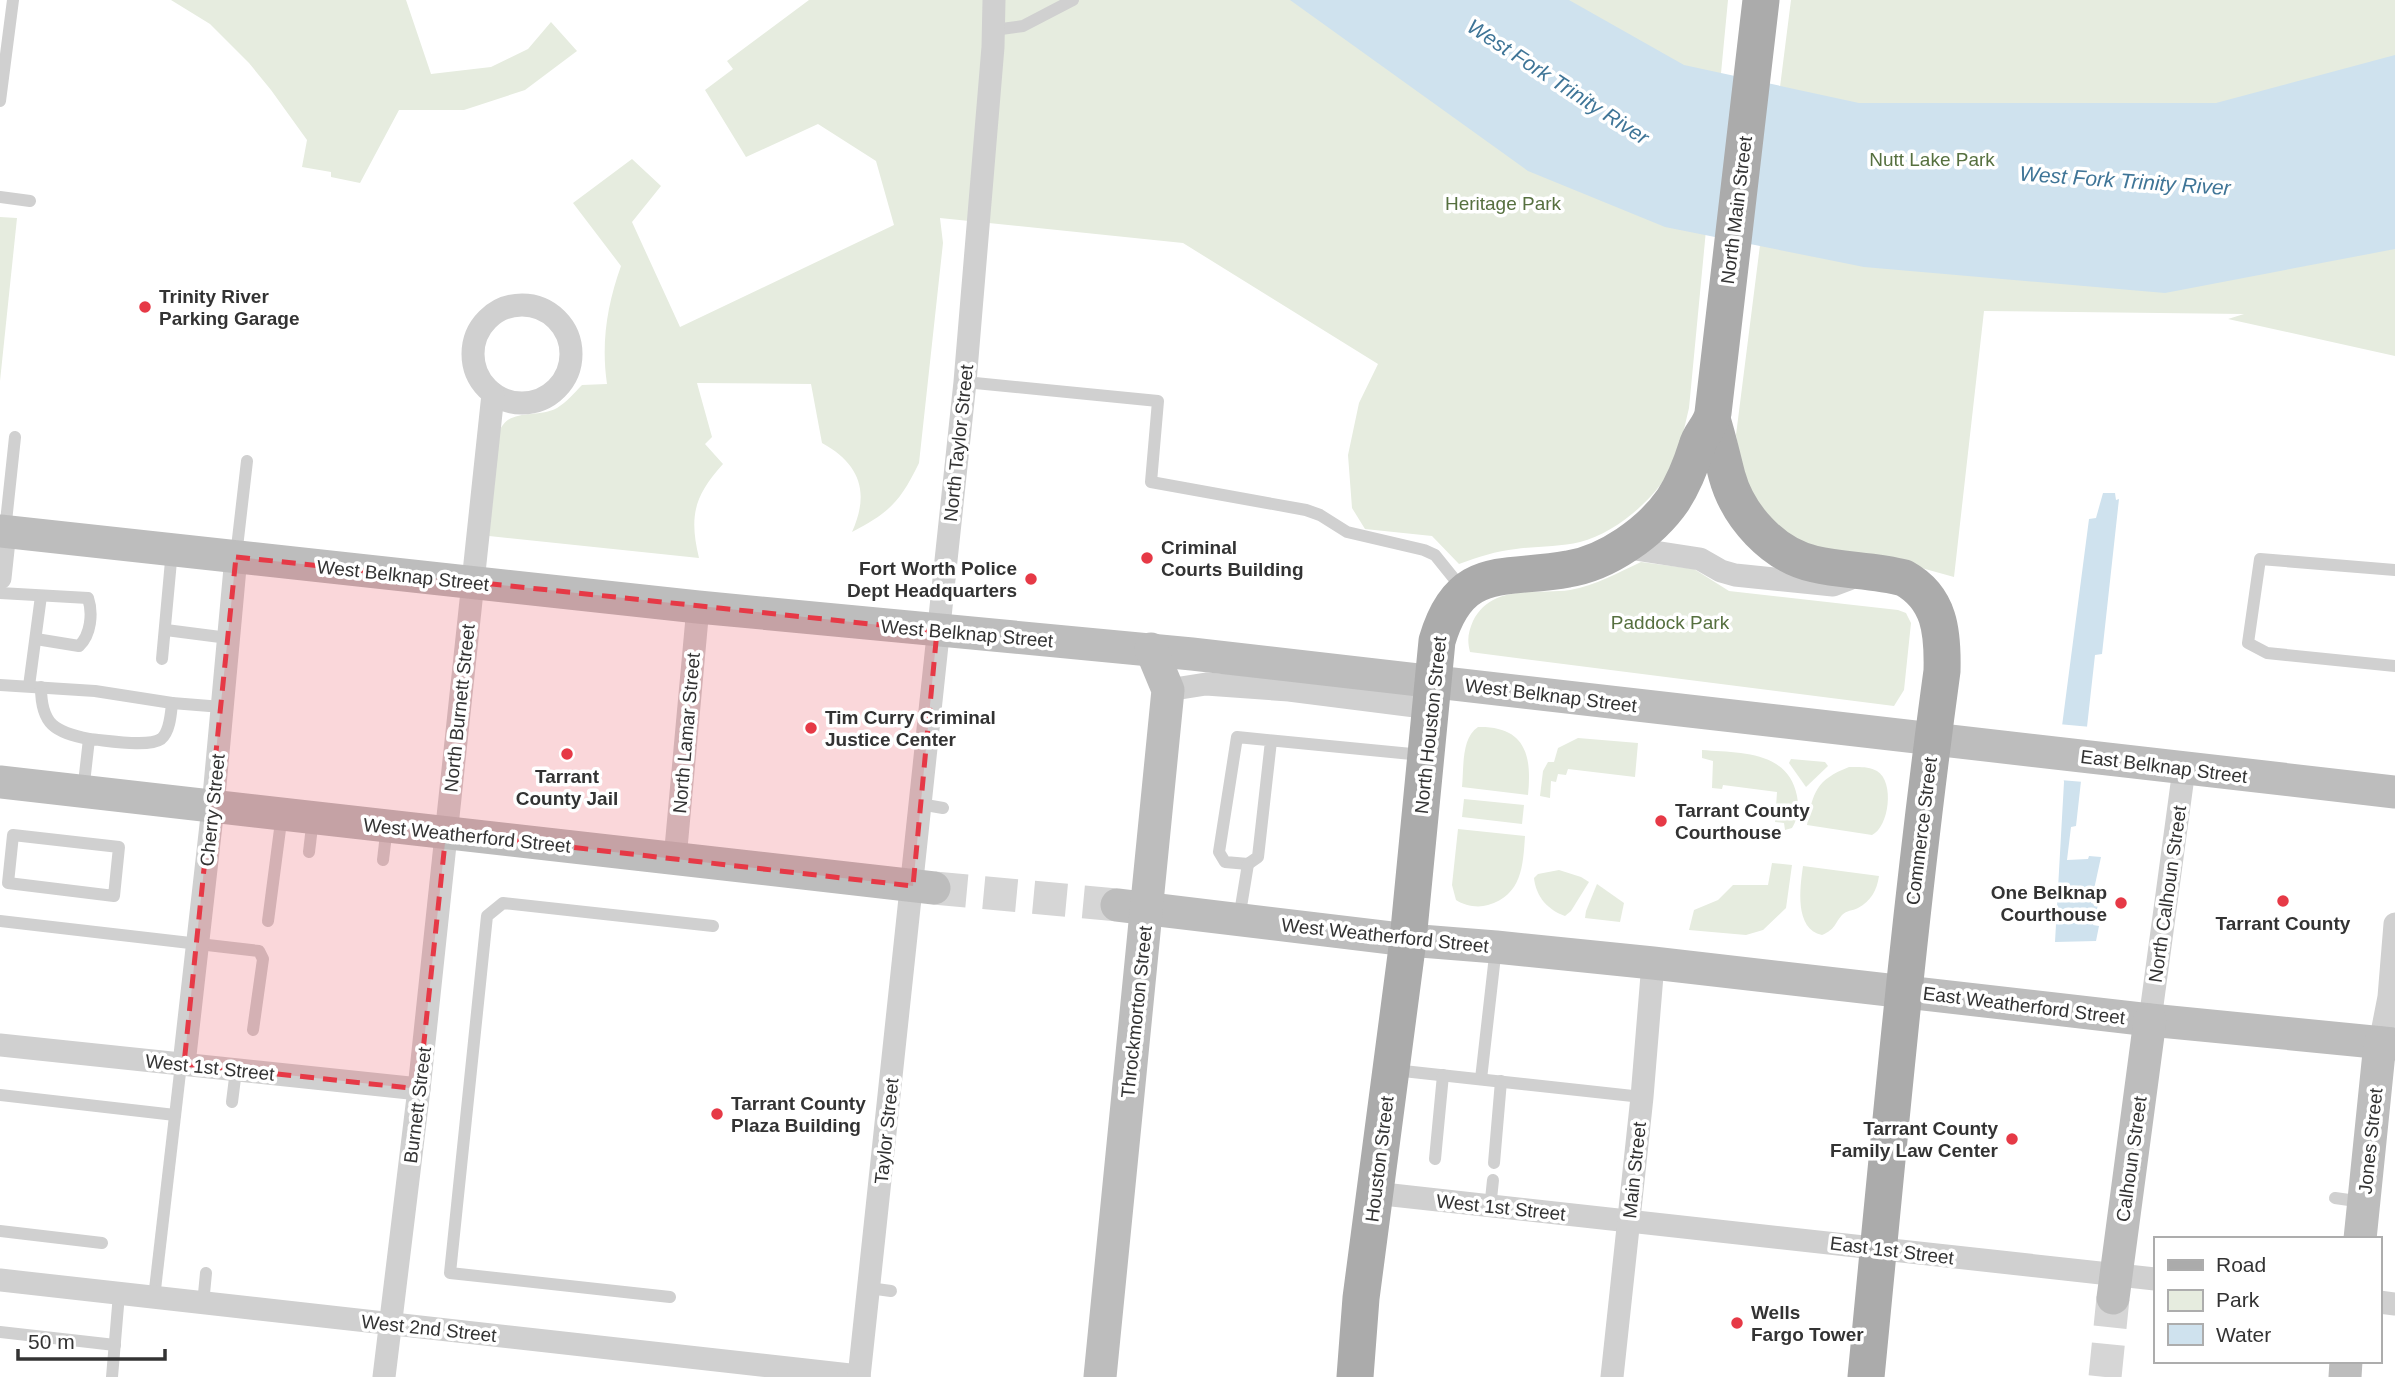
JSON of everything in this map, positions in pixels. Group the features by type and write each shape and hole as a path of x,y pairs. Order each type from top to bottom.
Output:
{"main road":[{"name":"North Main Street","path":"1712,416 1761,0"},
{"path":"1464,591 1491,578 1583,565 1622,547 1646,528 1672,501 1692,464 1697,444 1712,416"},
{"name":"Commerce Street","path":"1712,416 1731,487 1745,513 1759,530 1790,556 1829,567 1904,578 1926,594 1940,625 1942,671 1902,991 1866,1377"},
{"name":"West Belknap Street","path":"2,531 698,607 1151,649 1433,694 1933,740"},
{"name":"North Houston Street","path":"1408,940 1437,641 1447,612 1464,591"},
{"name":"Throckmorton Street","path":"1100,1377 1132,906 1168,690 1151,649"},
{"name":"East Belknap Street","path":"1933,740 2395,792"},
{"name":"West Weatherford Street","path":"0,782 923,887"},
{"name":"West Weatherford Street","path":"1132,906 1408,940 1653,963"},
{"name":"Houston Street","path":"1355,1377 1361,1298 1408,940"},
{"name":"East Weatherford Street","path":"1653,963 2150,1020 2388,1043"},
{"name":"Calhoun Street","path":"2115,1287 2150,1020"},
{"name":"Jones Street","path":"2359,1237 2349,1200 2388,1043"}],"street":[{"name":"North Taylor Street","path":"923,887 920,804 965,382 994,30 994,0"},
{"path":"518,304 535,306 550,313 562,326 570,341 571,359 567,375 557,389 542,399 526,404 509,402 493,394 481,382 473,366 472,349 476,332 487,318 501,309 518,304"},
{"name":"North Burnett Street","path":"446,833 493,394"},
{"path":"0,578 2,531"},
{"path":"1622,547 1700,559 1735,575 1833,585 1868,571"},
{"name":"Cherry Street","path":"183,1064 213,807 236,556"},
{"name":"North Lamar Street","path":"675,859 698,607"},
{"path":"1168,690 1206,684 1289,690 1433,694"},
{"name":"North Calhoun Street","path":"2150,1020 2184,769"},
{"name":"Burnett Street","path":"384,1377 419,1089 446,833"},
{"name":"Taylor Street","path":"859,1376 880,1289 923,887"},
{"path":"2388,1043 2395,924"},
{"name":"Main Street","path":"1612,1377 1642,1097 1653,963"},
{"name":"West 1st Street","path":"0,1045 419,1089"},
{"name":"West 1st Street","path":"1374,1193 1629,1221"},
{"name":"East 1st Street","path":"1629,1221 1878,1248 2115,1287 2154,1279"},
{"name":"West 2nd Street","path":"0,1280 859,1376"}],"lane":[{"path":"0,101 3,58 13,0"},
{"path":"994,30 1023,26 1073,0"},
{"path":"0,197 30,201"},
{"path":"965,382 1158,401 1151,482 1306,510 1320,515 1346,532 1424,550 1434,555 1464,591"},
{"path":"2,531 15,436"},
{"path":"236,556 247,461"},
{"path":"162,659 172,550"},
{"path":"2395,570 2260,559 2248,643 2267,653 2395,666"},
{"path":"0,593 88,598 91,608 87,639 79,646 36,639"},
{"path":"41,596 36,639 35,687 49,722 58,731 89,739 147,743 161,739 168,729 172,703"},
{"path":"166,630 228,638"},
{"path":"0,685 95,691 172,703 222,707"},
{"path":"1272,741 1258,857 1248,864 1225,862 1219,852 1237,737 1426,756"},
{"path":"82,792 89,739"},
{"path":"920,804 943,808"},
{"path":"297,816 309,852"},
{"path":"268,921 297,816"},
{"path":"383,860 387,826"},
{"path":"13,835 119,847 114,896 8,883 5,867 13,835"},
{"path":"1239,920 1248,864"},
{"path":"670,1297 450,1273 487,916 503,903 713,926"},
{"path":"0,921 259,951 262,959 253,1030"},
{"path":"1481,1079 1496,947"},
{"path":"154,1298 183,1064"},
{"path":"1391,1069 1642,1097"},
{"path":"232,1102 236,1070"},
{"path":"1434,1159 1443,1075"},
{"path":"1494,1163 1501,1081"},
{"path":"0,1095 175,1115"},
{"path":"1490,1207 1493,1180"},
{"path":"0,1231 102,1243"},
{"path":"203,1304 206,1273"},
{"path":"112,1377 119,1294"},
{"path":"0,1332 115,1345"}],"highlighted area":[{"path":"236,557 937,631 913,886 446,833 419,1089 184,1064"}],"green space":[{"path":"171,0 406,0 431,74 491,67 528,49 551,22 577,51 525,90 464,110 399,110 360,183 331,177 331,172 302,167 307,140 271,90 249,63 210,24"},
{"name":"Heritage Park","path":"809,0 1728,0 1689,408 1670,470 1654,493 1632,514 1593,538 1565,545 1501,551 1459,564 1432,536 1365,529 1352,508 1348,455 1359,403 1378,364 1183,243 940,218 943,243 919,463 906,487 885,512 852,532 860,504 858,480 845,460 822,443 811,384 697,383 712,437 705,444 723,464 706,486 696,507 694,530 699,558 489,536 499,433 503,425 516,417 557,408 582,385 607,384 606,324 621,266 573,203 632,159 661,186 632,222 680,327 894,225 876,161 818,124 746,157 705,90 733,69 727,61"},
{"name":"Nutt Lake Park","path":"1791,0 2395,0 2395,356 2228,319 2244,314 1984,311 1954,577 1889,559 1856,558 1788,538 1745,487 1736,435"},
{"path":"0,217 17,218 0,381"},
{"name":"Paddock Park","path":"1641,562 1694,569 1729,591 1906,613 1911,623 1904,690 1894,706 1470,652 1468,636 1473,621 1491,601 1516,593 1579,588"},
{"path":"1478,727 1507,732 1522,746 1529,768 1528,795 1462,787 1466,746"},
{"path":"1578,738 1638,743 1635,777 1568,769 1566,775 1558,774 1556,782 1551,781 1550,798 1540,796 1543,771 1548,762 1554,762 1558,748"},
{"path":"1702,750 1760,757 1784,770 1792,781 1798,800 1797,817 1792,828 1785,830 1784,823 1775,822 1777,792 1723,785 1722,789 1712,788 1713,761 1702,758"},
{"path":"1791,759 1825,762 1828,766 1806,787 1789,763"},
{"path":"1849,767 1874,769 1883,777 1886,785 1886,814 1878,830 1872,835 1807,825 1811,804 1823,782"},
{"path":"1464,799 1524,805 1522,824 1462,817"},
{"path":"1458,829 1525,836 1521,868 1514,887 1508,894 1488,905 1463,904 1456,900 1452,885"},
{"path":"1772,863 1792,865 1786,908 1763,930 1746,935 1689,930 1694,910 1718,900 1733,885 1768,885"},
{"path":"1803,866 1879,876 1870,898 1858,908 1844,913 1827,933 1822,935 1807,925 1803,916 1800,895"},
{"path":"1559,870 1589,882 1565,916 1544,902 1537,891 1534,878 1538,874"},
{"path":"1597,884 1624,903 1620,922 1585,918"}],"water":[{"name":"West Fork Trinity River","path":"1290,0 1569,0 1684,65 1859,103 2216,103 2395,55 2395,249 2165,293 1864,267 1665,227 1528,171"},
{"path":"2103,493 2115,493 2116,500 2119,499 2102,654 2095,655 2076,826 2071,827 2067,860 2101,857 2091,903 2098,905 2093,925 2099,926 2096,941 2055,942 2064,782 2059,749 2089,519 2096,518"}],"pier":[{"path":"2058,724 2091,727 2084,782 2060,780 2056,749"}],"tunnel":[{"path":"934,888 1117,905"},
{"path":"2105,1377 2113,1298"}],"place":[{"name":"Trinity River Parking Garage","path":"145,307"},
{"name":"Criminal Courts Building","path":"1147,558"},
{"name":"Fort Worth Police Dept Headquarters","path":"1031,579"},
{"name":"Tim Curry Criminal Justice Center","path":"811,728"},
{"name":"Tarrant County Jail","path":"567,754"},
{"name":"Tarrant County Courthouse","path":"1661,821"},
{"name":"Tarrant County","path":"2283,901"},
{"name":"One Belknap Courthouse","path":"2121,903"},
{"name":"Tarrant County Plaza Building","path":"717,1114"},
{"name":"Tarrant County Family Law Center","path":"2012,1139"},
{"name":"Wells Fargo Tower","path":"1737,1323"}]}
